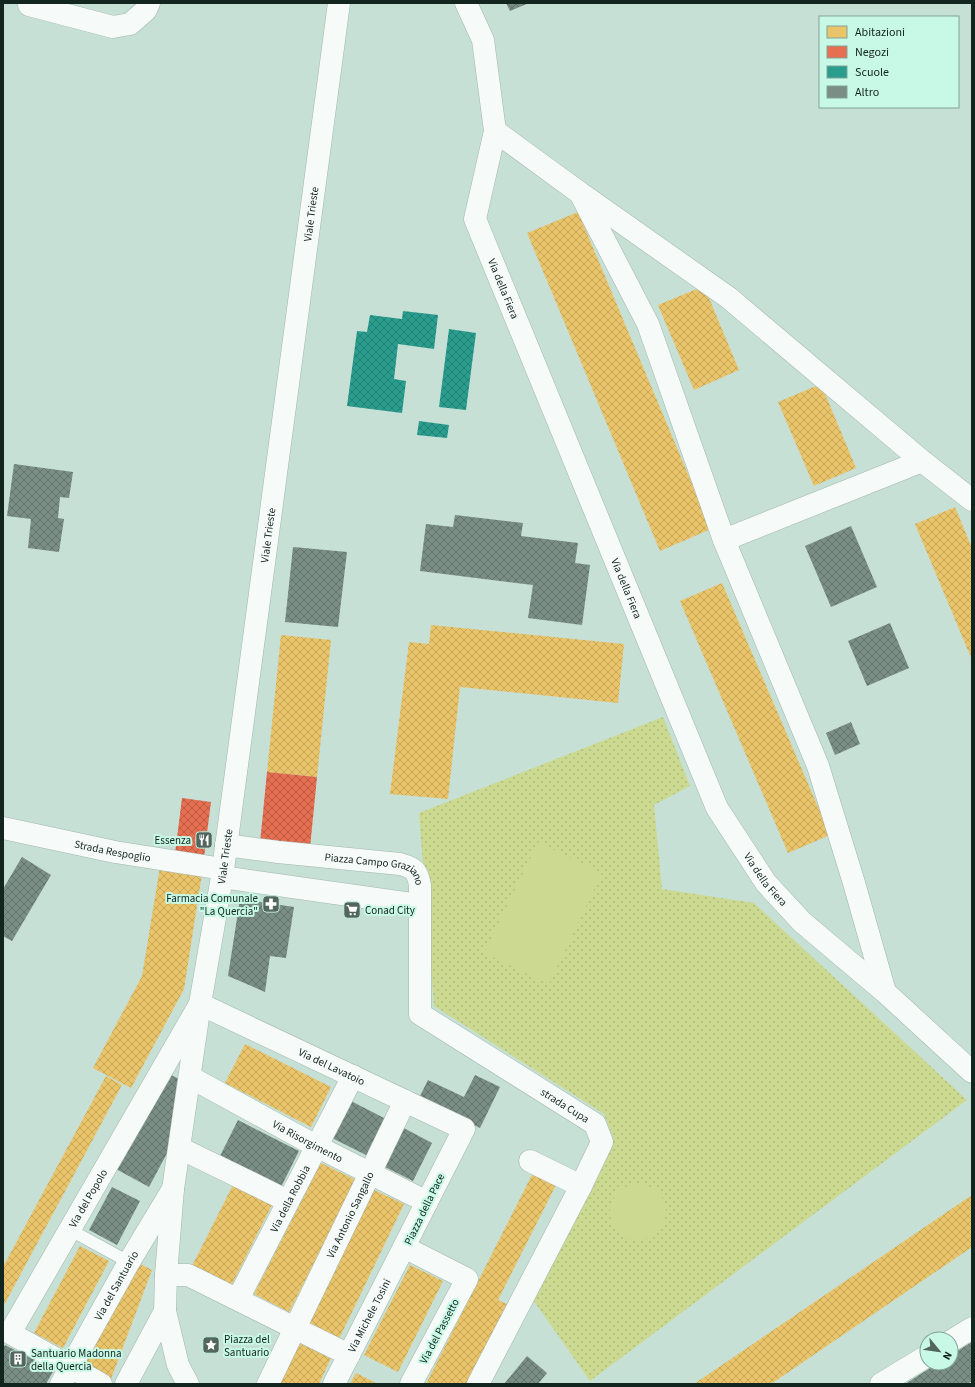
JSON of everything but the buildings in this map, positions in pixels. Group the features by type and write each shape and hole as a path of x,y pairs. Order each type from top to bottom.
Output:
{"street":[{"path":"28,5 113,27 130,24 146,10 149,3"},
{"name":"Viale Trieste","path":"191,1071 200,1004 223,873 340,3"},
{"name":"Via della Fiera","path":"466,3 483,40 495,131 475,219 717,808 766,883 802,922 886,992 972,1072"},
{"path":"495,131 729,298 922,461 972,500"},
{"path":"580,193 648,324 724,540 818,766 886,992"},
{"path":"724,540 922,461"},
{"name":"Strada Respoglio","path":"3,828 223,873"},
{"name":"Piazza Campo Graziano","path":"223,873 419,905 420,885 418,876 415,871 405,866 226,845"},
{"name":"strada Cupa","path":"419,905 420,1014 595,1124 602,1142 582,1186 478,1384"},
{"name":"Via del Lavatoio","path":"200,1004 464,1129"},
{"name":"Via del Popolo","path":"66,1375 10,1333 200,1004"},
{"name":"Via Risorgimento","path":"191,1071 316,1146 427,1202"},
{"name":"Via del Santuario","path":"188,1384 178,1365 165,1311 166,1275 174,1189 191,1071"},
{"name":"Via della Robbia","path":"238,1299 353,1076"},
{"name":"Via Antonio Sangallo","path":"268,1384 405,1101"},
{"name":"Piazza della Pace","path":"464,1129 404,1247 467,1279"},
{"path":"180,1148 288,1200"},
{"path":"530,1161 582,1186"},
{"name":"Via del Santuario","path":"66,1375 129,1262 174,1189"},
{"name":"Via Michele Tosini","path":"334,1384 404,1247"},
{"path":"166,1275 188,1275 349,1355"},
{"name":"Via del Passetto","path":"411,1384 467,1279"},
{"path":"126,1384 165,1311"},
{"path":"959,1336 972,1328"},
{"path":"881,1384 919,1361"},
{"path":"66,1375 101,1384"}],"lane":[{"path":"70,1230 129,1262"}],"green space":[{"path":"663,717 690,786 654,805 662,889 754,903 967,1100 590,1381 531,1297 611,1147 613,1137 604,1114 434,1006 419,813","holes":["610,1209 638,1240 626,1237 617,1230 612,1221"]},
{"path":"538,842 602,873 549,984 484,953"},
{"path":"632,1184 644,1184 654,1188 662,1196 666,1206 666,1218 662,1228 654,1236 644,1240 632,1240 622,1236 614,1228 610,1218 610,1206 614,1196 622,1188"}],"place":[{"name":"Essenza","path":"204,840"},
{"name":"Farmacia Comunale \"La Quercia\"","path":"271,904"},
{"name":"Conad City","path":"352,910"},
{"name":"Piazza del Santuario","path":"211,1345"},
{"name":"Santuario Madonna della Quercia","path":"18,1359"}]}
